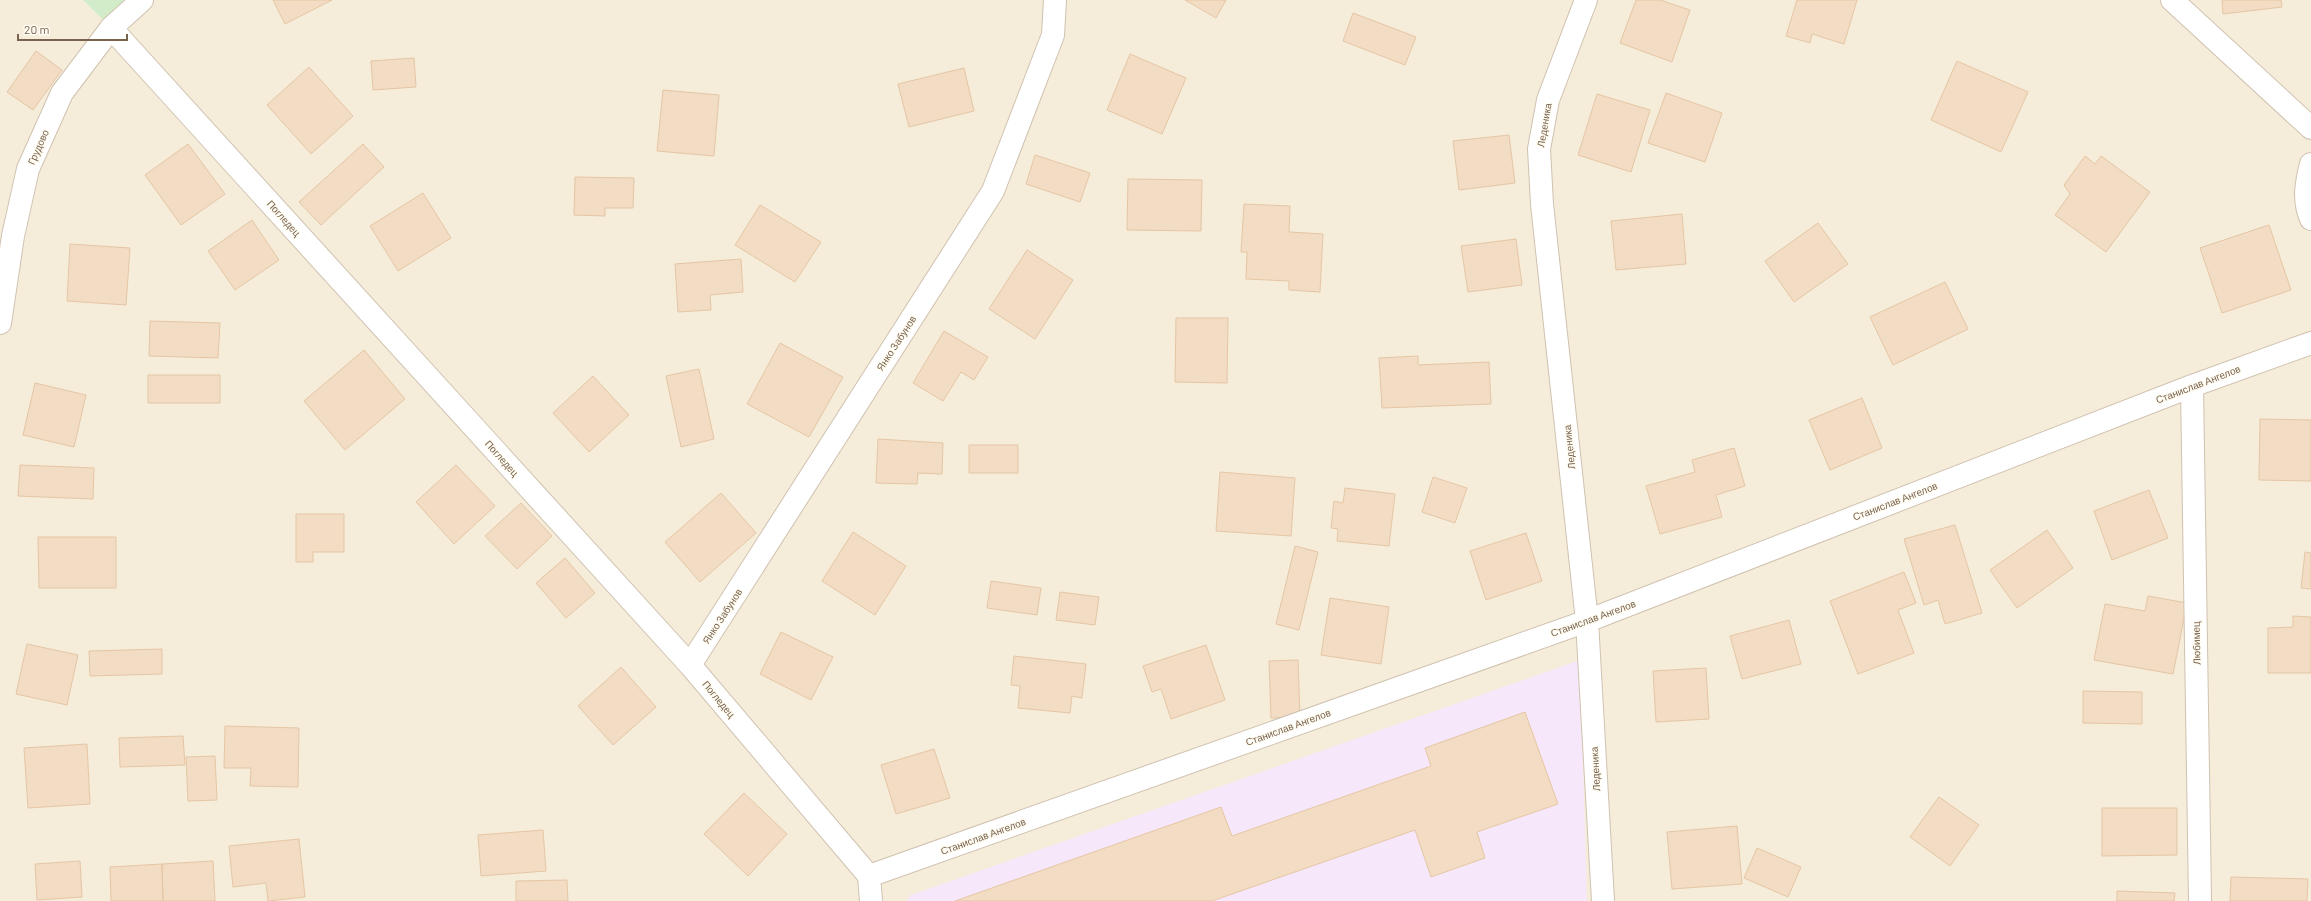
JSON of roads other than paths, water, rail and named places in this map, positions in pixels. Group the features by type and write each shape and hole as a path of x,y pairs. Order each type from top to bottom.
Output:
{"street":[{"name":"Грудово","path":"0,323 13,236 28,169 62,93 111,28 142,0"},
{"name":"Янко Забунов","path":"690,665 993,191 1053,35 1055,0"},
{"name":"Леденика","path":"1586,0 1548,100 1539,149 1543,212 1587,621 1602,901"},
{"path":"2172,0 2311,128"},
{"name":"Погледец","path":"111,28 690,665 869,876"},
{"path":"2311,164 2305,186 2306,208 2311,219"},
{"name":"Станислав Ангелов","path":"869,876 1587,621 2192,386 2311,342"},
{"name":"Любимец","path":"2192,386 2200,901"},
{"path":"869,876 871,901"}]}
